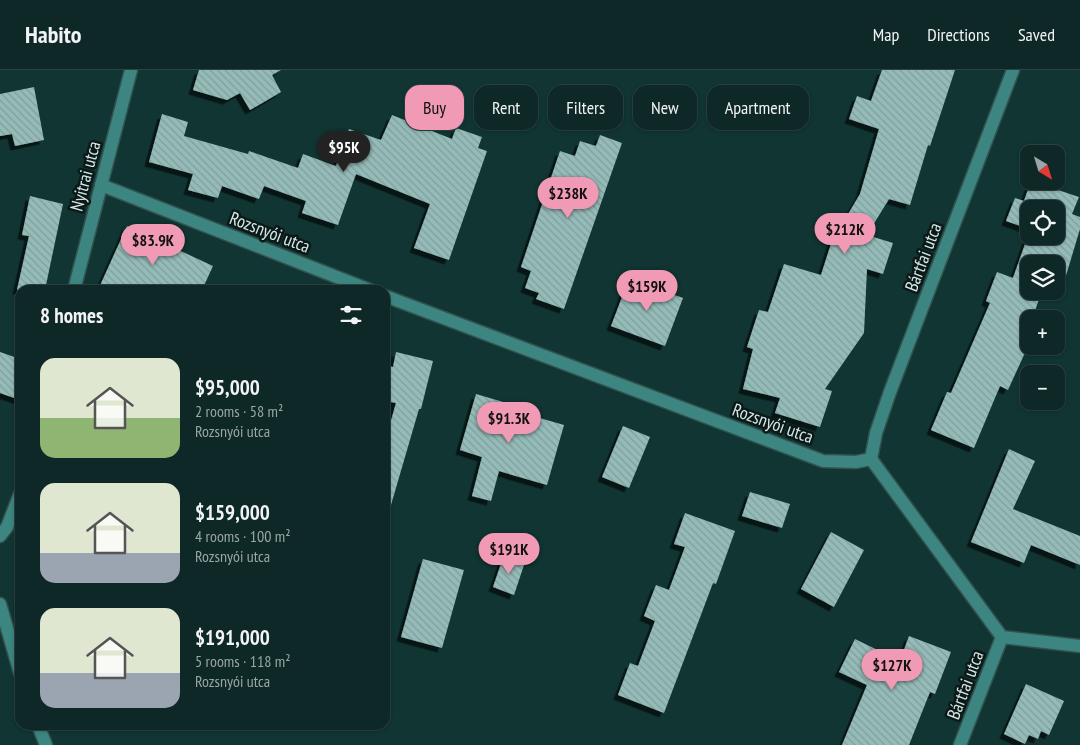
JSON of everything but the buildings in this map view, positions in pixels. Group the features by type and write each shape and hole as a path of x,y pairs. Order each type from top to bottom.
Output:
{"street":[{"name":"Nyitrai utca","path":"75,285 131,70"},
{"name":"Bártfai utca","path":"871,459 876,433 890,392 1014,70"},
{"name":"Rozsnyói utca","path":"101,184 357,285"},
{"name":"Rozsnyói utca","path":"390,298 823,460 856,462 871,459"},
{"path":"871,459 1002,637 1080,646"},
{"path":"0,536 7,528 15,507"},
{"path":"0,604 15,656"},
{"name":"Bártfai utca","path":"960,745 1002,637"},
{"path":"40,730 46,745"}]}
